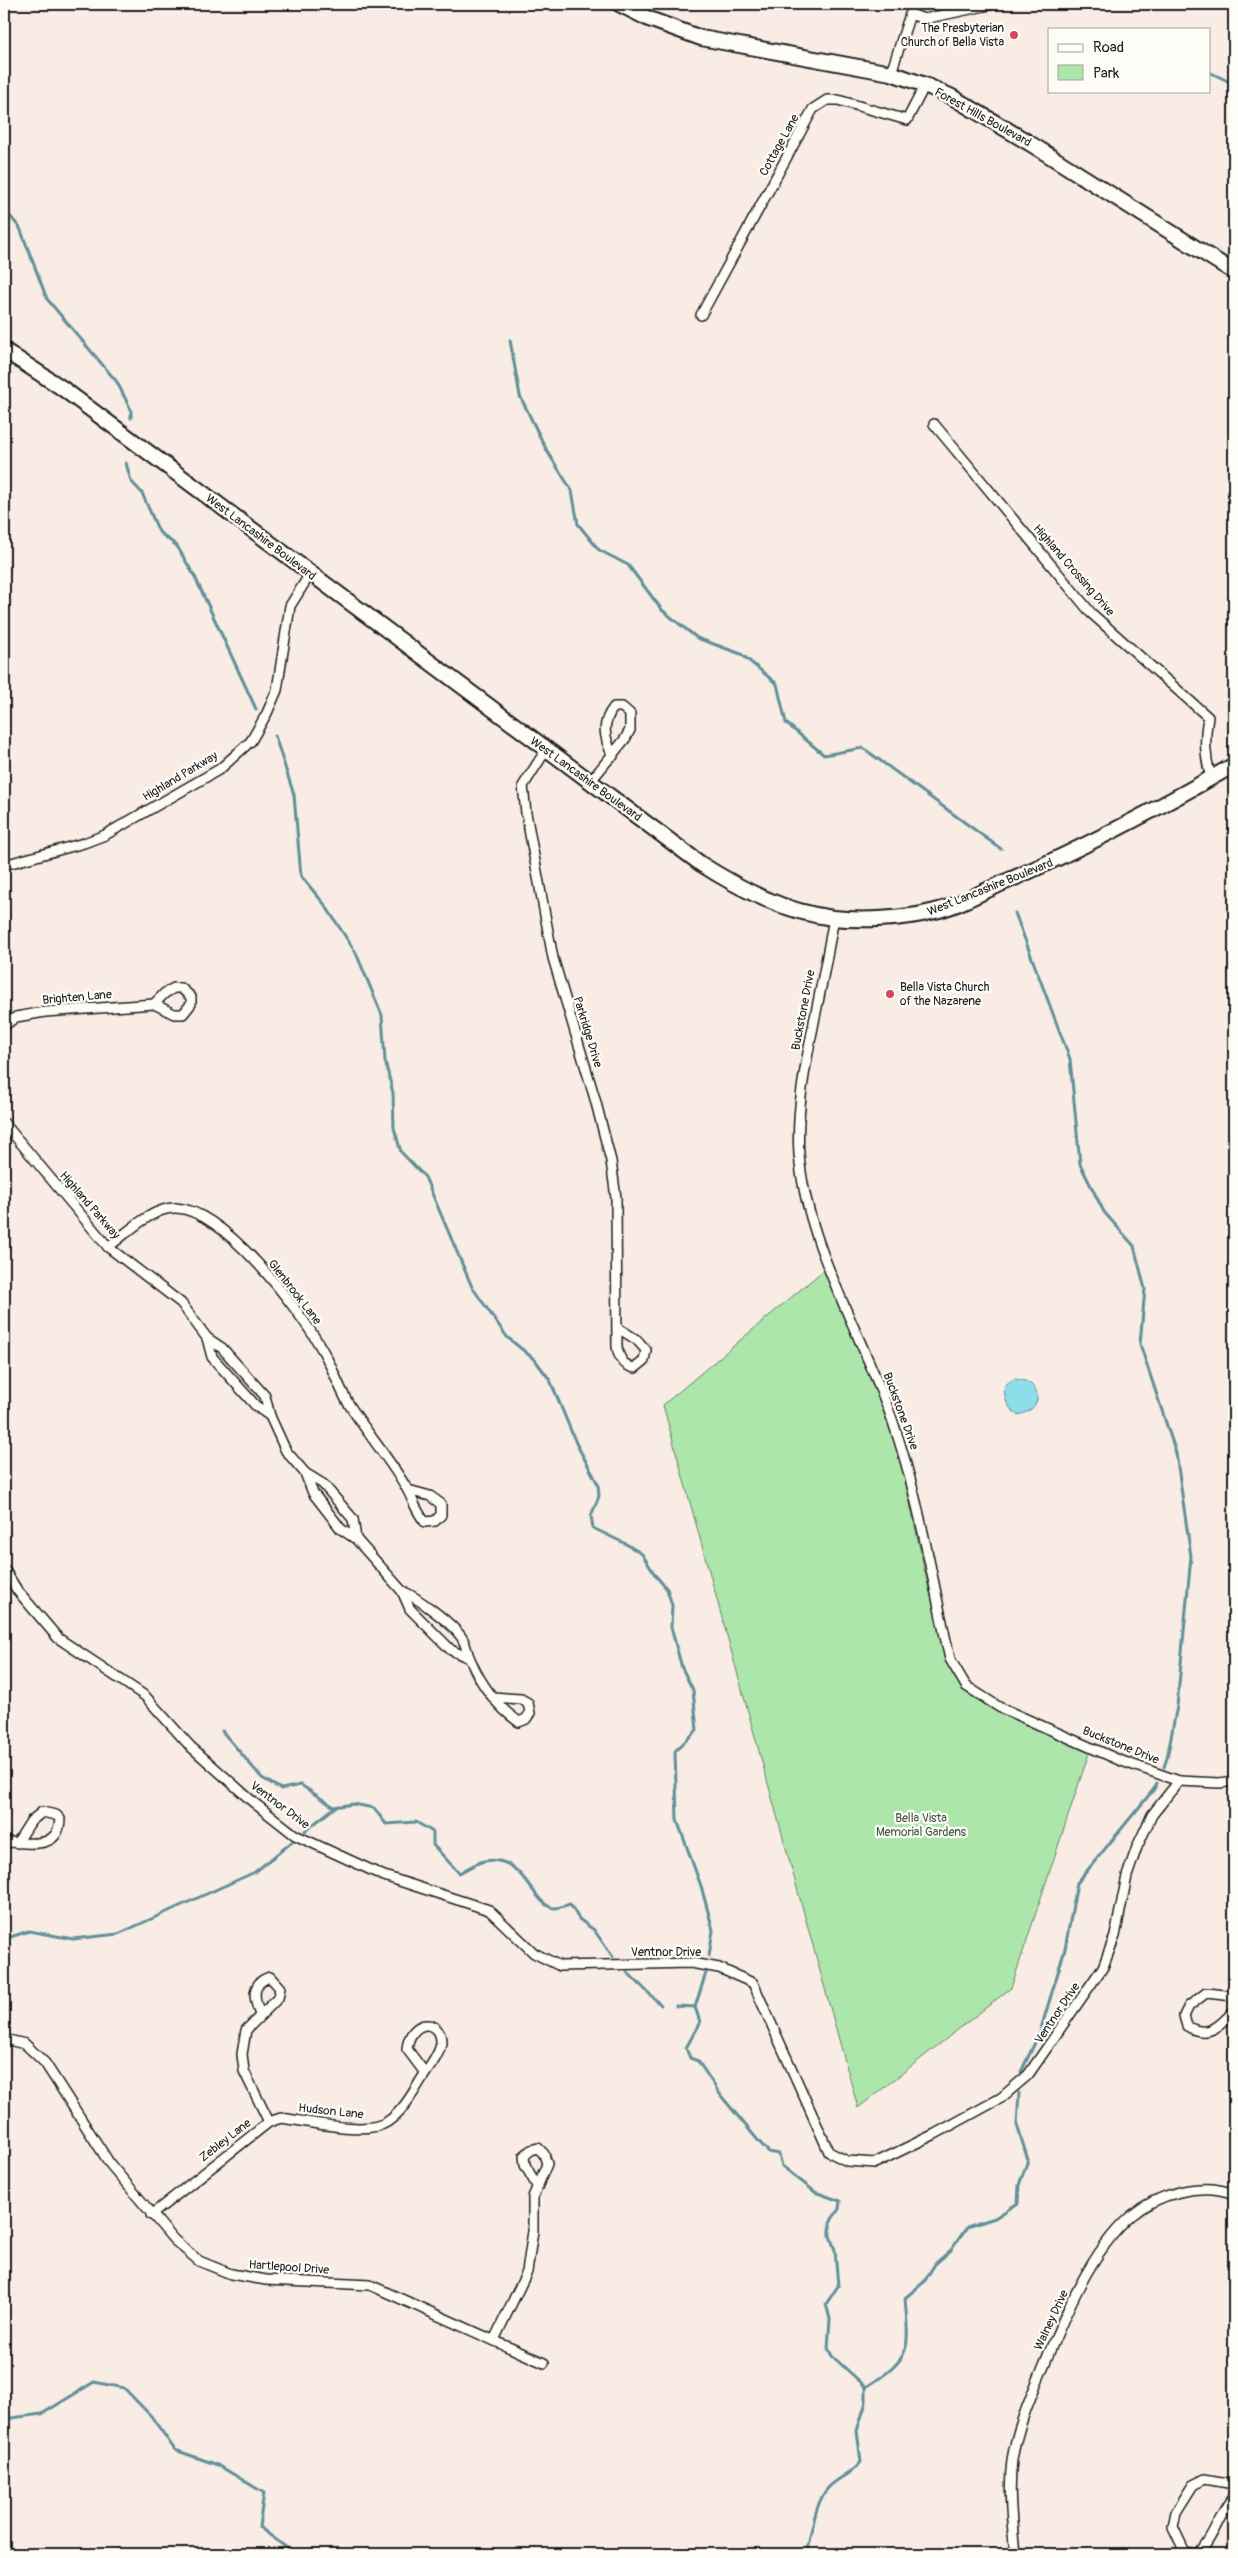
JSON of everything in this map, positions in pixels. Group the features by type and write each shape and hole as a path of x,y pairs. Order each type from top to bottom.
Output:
{"main road":[{"name":"Forest Hills Boulevard","path":"619,4 649,19 701,38 890,73 925,85 952,97 1032,144 1234,272"},
{"name":"West Lancashire Boulevard","path":"4,350 62,388 590,782 733,884 774,903 834,918 898,918 933,912 1058,859 1156,809 1234,765"}],"street":[{"path":"890,73 910,14 924,19 994,4"},
{"name":"Cottage Lane","path":"701,315 813,109 827,100 838,100 907,120 925,85"},
{"name":"Highland Crossing Drive","path":"934,424 1091,613 1208,717 1204,736 1205,757 1211,778"},
{"name":"Highland Parkway","path":"4,865 84,843 105,834 220,768 251,741 268,713 277,690 290,606 310,574"},
{"path":"590,782 613,756 630,730 630,714 622,707 614,706 605,718 607,744 613,756"},
{"name":"Parkridge Drive","path":"546,750 523,786 526,813 553,958 595,1099 610,1161 616,1198 618,1328"},
{"name":"Buckstone Drive","path":"834,918 807,1054 800,1108 799,1153 803,1185 820,1244 874,1372 906,1461 950,1659 966,1686 999,1707 1119,1760 1178,1781"},
{"name":"Brighten Lane","path":"4,1026 16,1017 45,1012 154,1004"},
{"name":"Highland Parkway","path":"4,1122 108,1247 180,1303 207,1338 222,1348 265,1396 270,1416 286,1451 305,1473 323,1484 353,1519 356,1539"},
{"name":"Glenbrook Lane","path":"108,1247 154,1214 174,1208 192,1210 239,1243 279,1289 321,1346 348,1401 408,1490"},
{"name":"Highland Parkway","path":"207,1338 212,1357 256,1406 270,1416"},
{"name":"Highland Parkway","path":"305,1473 313,1493 342,1529 356,1539 402,1591 410,1609 452,1650 469,1658"},
{"name":"Ventnor Drive","path":"4,1569 17,1590 58,1638 145,1696 190,1746 253,1802 295,1835 384,1876 489,1910 534,1953 560,1966 691,1962 719,1968 752,1983 829,2152 847,2161 875,2163 903,2151 1001,2098 1028,2075 1103,1967 1115,1936 1127,1876 1137,1847 1152,1815 1178,1781"},
{"name":"Highland Parkway","path":"402,1591 418,1598 462,1638 478,1677 493,1697"},
{"path":"1178,1781 1219,1783 1234,1781"},
{"path":"4,1842 17,1843 36,1844 51,1840 58,1834 60,1819 56,1814 42,1812 30,1821 17,1843"},
{"path":"1234,1996 1206,1993 1189,2006 1184,2016 1188,2026 1203,2033 1212,2031 1234,2011"},
{"name":"Zebley Lane","path":"152,2215 269,2122 244,2071 242,2054 246,2030 260,2015"},
{"name":"Hudson Lane","path":"269,2122 281,2118 364,2129 386,2123 402,2108 425,2073 441,2046 440,2034 434,2027 425,2025 414,2029 408,2038 407,2049 425,2073"},
{"name":"Hartlepool Drive","path":"4,2039 25,2044 45,2063 110,2164 174,2240 198,2261 231,2274 266,2280 370,2285 544,2363"},
{"path":"494,2340 527,2272 532,2231 533,2197 537,2186"},
{"name":"Walney Drive","path":"1015,2554 1010,2498 1012,2460 1022,2419 1060,2325 1083,2281 1108,2242 1130,2217 1151,2202 1189,2191 1206,2190 1234,2194"},
{"path":"1234,2484 1206,2478 1192,2485 1176,2512 1173,2527 1184,2552 1198,2554 1205,2547 1228,2503 1234,2496"}],"green space":[{"name":"Bella Vista Memorial Gardens","path":"825,1269 890,1427 903,1470 925,1573 949,1666 956,1680 972,1696 985,1704 1090,1750 1011,1988 858,2108 663,1405"}],"water":[{"path":"1014,1379 1031,1384 1036,1390 1037,1396 1033,1408 1017,1415 1008,1405 1005,1398 1005,1385"}],"waterway":[{"path":"1210,72 1234,84"},
{"path":"4,209 20,228 47,299 117,382 131,410 131,418"},
{"path":"510,340 520,396 547,451 572,491 578,524 599,550 628,565 662,610 697,638 741,654 777,684 786,723 824,755 863,748 1001,849"},
{"path":"126,463 131,481 142,493 159,532 177,546 195,577 256,709"},
{"path":"275,736 294,795 301,876 325,905 356,953 382,1015 385,1061 393,1093 394,1128 401,1152 425,1177 472,1287 507,1337 535,1360 550,1380 576,1443 598,1484 599,1496 591,1516 593,1528 642,1554 655,1575 667,1589 672,1605 671,1627 682,1668 693,1690 697,1730 675,1751 677,1820 701,1886 713,1930 709,1956"},
{"path":"1015,913 1070,1059 1080,1164 1104,1212 1134,1246 1145,1289 1140,1344 1176,1453 1191,1556 1177,1706 1164,1767"},
{"path":"222,1731 262,1778 281,1789 301,1785 334,1807 353,1804 374,1808 386,1824 416,1822 433,1832 433,1845 459,1873 484,1861 498,1861 509,1865 518,1872 547,1905 555,1908 570,1904 579,1919 594,1930 613,1957"},
{"path":"1021,2072 1040,2032 1065,1949 1077,1883 1157,1783"},
{"path":"305,1831 334,1808"},
{"path":"4,1939 29,1931 73,1939 118,1934 255,1872 292,1842"},
{"path":"627,1972 661,2005"},
{"path":"706,1973 695,2007 700,2022 686,2048 690,2058 698,2061 722,2097 761,2144 769,2152 779,2154 782,2166 815,2192 840,2201 839,2209 830,2222 830,2236 835,2250 838,2286 826,2304 830,2319 828,2348 832,2356 866,2387 866,2402 857,2431 861,2462 832,2484 824,2494 817,2510 806,2554"},
{"path":"676,2006 695,2007"},
{"path":"866,2387 892,2368 905,2351 907,2342 905,2298 924,2282 935,2264 951,2250 967,2227 995,2218 1018,2203 1019,2185 1028,2160 1017,2125 1019,2093"},
{"path":"4,2419 42,2414 94,2382 124,2388 151,2416 175,2450 218,2465 264,2493 259,2527 295,2554"}],"place":[{"name":"The Presbyterian Church of Bella Vista","path":"1014,35"},
{"name":"Bella Vista Church of the Nazarene","path":"890,994"}]}
